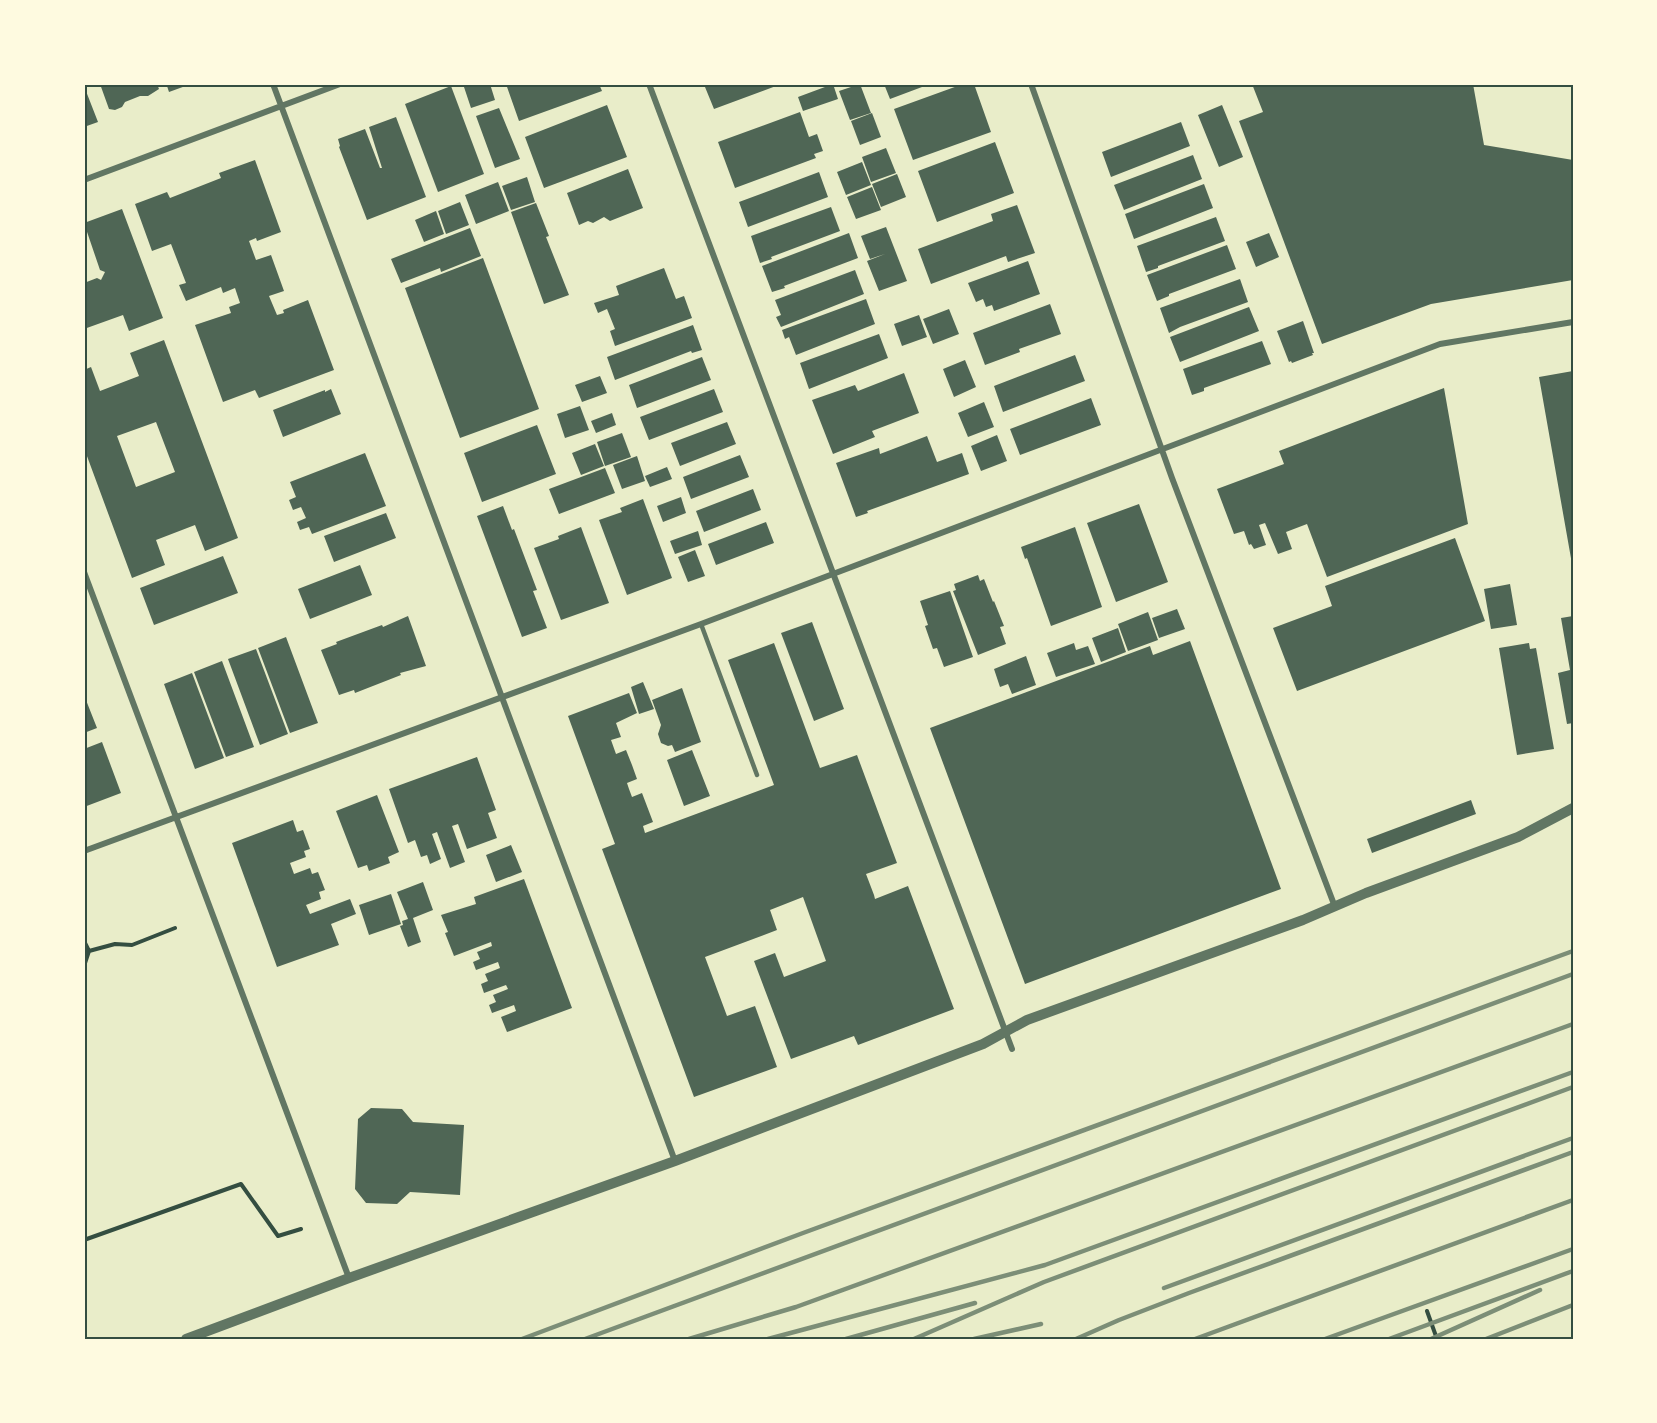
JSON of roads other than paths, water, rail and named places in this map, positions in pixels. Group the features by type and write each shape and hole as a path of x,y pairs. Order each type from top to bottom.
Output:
{"street":[{"path":"273,84 675,1161"},
{"path":"84,180 340,84"},
{"path":"649,84 831,574 1012,1049"},
{"path":"1031,84 1162,450 1335,907"},
{"path":"84,851 701,624 1440,344 1573,322"},
{"path":"84,572 349,1278"},
{"path":"186,1339 675,1161 982,1044 1027,1020 1518,837 1573,808"}],"lane":[{"path":"701,624 757,776"}],"railway":[{"path":"522,1339 803,1233 1573,951"},
{"path":"585,1339 1573,974"},
{"path":"689,1339 796,1307 1573,1024"},
{"path":"768,1339 1045,1265 1573,1072"},
{"path":"914,1339 1044,1282 1573,1087"},
{"path":"1164,1288 1573,1138"},
{"path":"1076,1339 1189,1293 1573,1152"},
{"path":"1195,1339 1573,1200"},
{"path":"1325,1339 1573,1249"},
{"path":"1389,1339 1573,1271"},
{"path":"1431,1339 1540,1290"},
{"path":"846,1339 975,1303"},
{"path":"1486,1339 1573,1305"},
{"path":"974,1339 1041,1324"}]}
